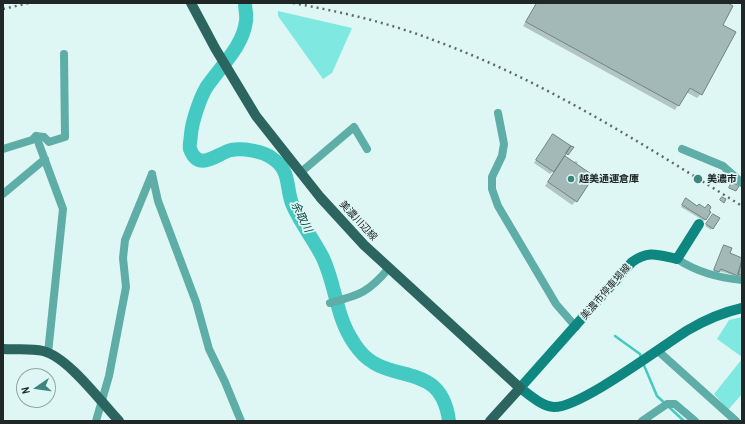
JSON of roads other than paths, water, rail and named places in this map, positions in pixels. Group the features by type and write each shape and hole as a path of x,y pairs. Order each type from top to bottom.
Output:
{"main road":[{"name":"美濃川辺線","path":"191,3 232,77 262,124 300,173 364,246 520,388"},
{"path":"677,259 699,224"},
{"name":"美濃市停車場線","path":"520,388 576,327 632,262 641,255 651,254 677,259"},
{"path":"490,421 520,388 546,405 561,406 572,403 695,326 724,313 742,308"},
{"path":"3,349 42,351 57,357 119,421"}],"street":[{"path":"3,149 32,140 36,136 44,136 49,142 65,137 64,54"},
{"path":"498,113 504,144 502,156 492,177 494,194 498,206 556,304 576,327"},
{"path":"300,173 354,127 367,149"},
{"path":"36,136 63,209 48,353"},
{"path":"682,149 723,166 742,183"},
{"path":"3,194 45,159"},
{"path":"96,421 102,403 126,287 123,258 125,240 152,174 158,201 196,302 208,349 225,382 241,421"},
{"path":"677,259 687,266 712,276 742,280"},
{"path":"330,303 361,293 374,285 389,268"},
{"path":"657,350 736,421"},
{"path":"642,421 664,406 676,404 695,421"}],"waterway":[{"name":"余取川","path":"245,3 246,19 244,30 236,48 204,92 193,123 190,149 198,160 204,161 231,150 241,149 253,151 272,158 283,168 293,206 323,258 332,282 345,328 351,339 359,350 371,361 384,368 425,381 436,389 444,401 449,421"},
{"path":"615,336 640,354 641,358"},
{"path":"643,363 657,396 684,421"}],"railway":[{"path":"3,9 29,3"},
{"path":"293,3 383,23 436,41 516,75 631,138 742,206"}],"place":[{"name":"越美通運倉庫","path":"571,179"},
{"name":"美濃市","path":"698,179"}]}
